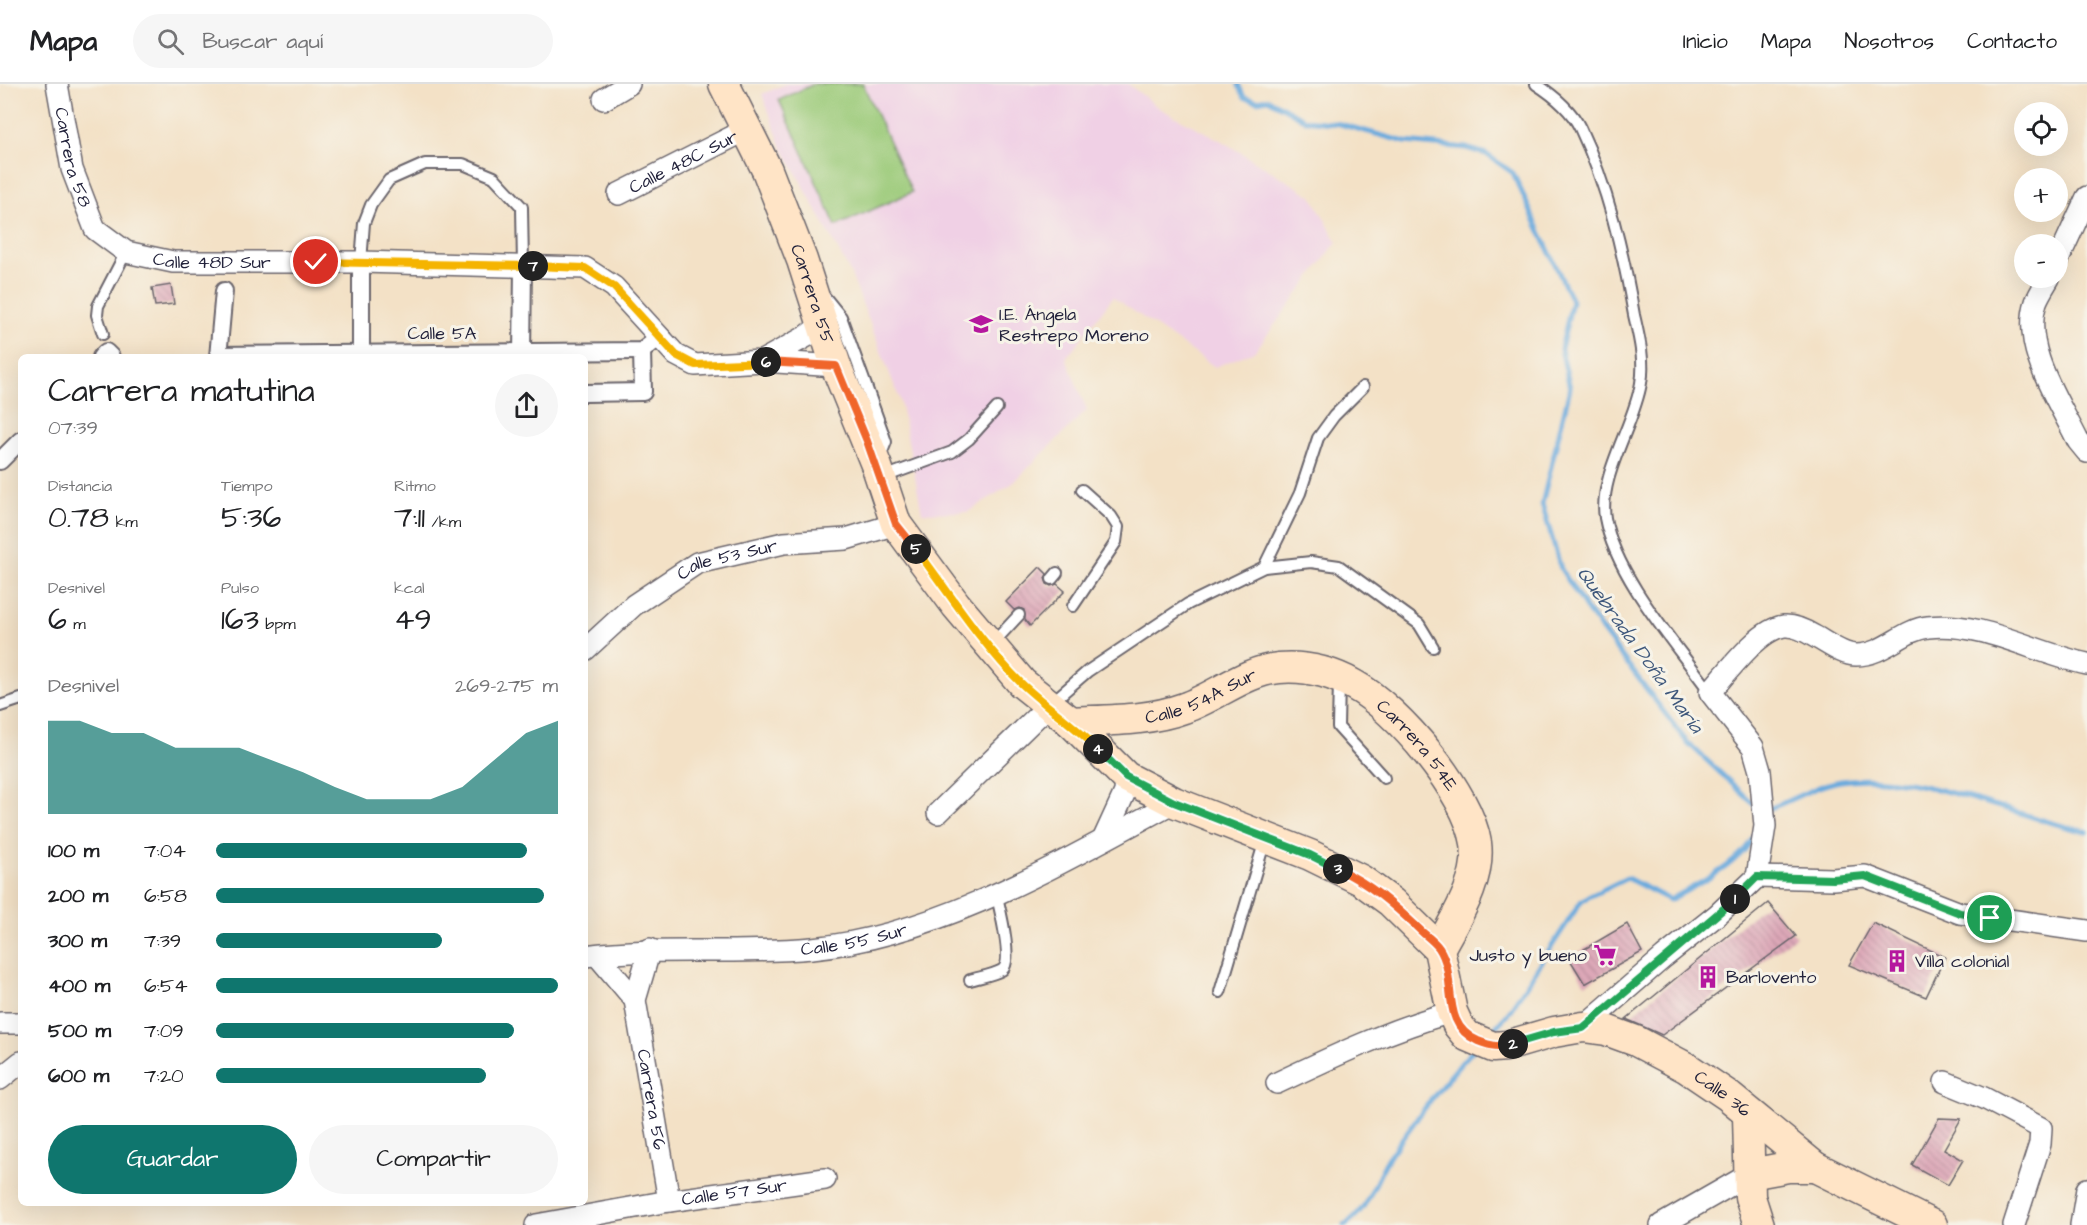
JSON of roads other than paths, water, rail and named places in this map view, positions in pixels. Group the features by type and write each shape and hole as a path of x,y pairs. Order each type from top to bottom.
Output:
{"main road":[{"name":"Carrera 55","path":"724,84 748,129 809,280 836,366 879,473 896,524 990,646 1022,683 1060,714 1126,777 1174,802 1310,855 1361,880 1391,902 1439,949"},
{"name":"Calle 54A Sur","path":"1060,714 1121,719 1180,710 1205,700 1253,674 1279,668 1305,668 1334,675"},
{"name":"Carrera 54E","path":"1334,675 1377,699 1437,764 1465,807 1476,844 1473,880 1459,913 1439,949"},
{"path":"1439,949 1471,1032"},
{"name":"Calle 36","path":"1471,1032 1583,1028 1606,1030 1636,1041 1686,1068 1727,1095 1815,1167 1932,1225"},
{"path":"1748,1114 1740,1186 1759,1225"},
{"path":"1740,1186 1788,1167 1815,1167"}],"street":[{"name":"Carrera 58","path":"57,84 72,169 95,229"},
{"path":"604,99 629,84"},
{"name":"Calle 48C Sur","path":"619,194 748,129"},
{"path":"2068,238 2087,197"},
{"name":"Calle 48D Sur","path":"95,229 126,252 173,262 361,262 585,268 614,287 676,355 695,365 762,362"},
{"path":"361,262 361,354"},
{"path":"522,354 523,266"},
{"path":"2044,288 2036,303 2033,322 2036,351 2078,441 2087,452"},
{"path":"218,354 224,291"},
{"path":"762,362 807,336 822,324"},
{"path":"588,393 643,392 642,351 661,336"},
{"name":"Calle 5A","path":"522,354 642,351"},
{"path":"762,362 836,366"},
{"path":"0,461 18,443"},
{"name":"Calle 53 Sur","path":"588,648 634,605 697,563 784,543 846,539 896,524"},
{"path":"1583,1028 1664,957 1718,915 1757,877 1765,826 1760,771 1753,747 1710,692 1741,656 1771,630 1786,626 1802,630 1854,655 1876,652 1924,627 1946,626 1973,629 2087,664"},
{"path":"938,813 1060,714"},
{"path":"1103,840 1125,792 1126,777"},
{"name":"Calle 55 Sur","path":"591,956 650,949 774,951 845,943 900,930 996,892 1103,840 1174,802"},
{"path":"1757,877 1833,879 1865,876 1960,913 2087,931"},
{"name":"Carrera 56","path":"650,949 635,1000 669,1201"},
{"path":"591,956 635,1000"},
{"path":"0,1023 18,1023"},
{"path":"1277,1083 1409,1024 1471,1032"},
{"path":"0,1079 18,1064"},
{"path":"1945,1082 1984,1098 2041,1128 2040,1144 2014,1225"},
{"name":"Calle 57 Sur","path":"536,1225 669,1201 825,1179"},
{"path":"1661,1225 1740,1186"},
{"path":"2081,1225 2087,1189"}],"lane":[{"path":"1536,84 1555,95 1579,126 1613,216 1642,356 1641,383 1609,476 1604,516 1614,551 1629,579 1710,692"},
{"path":"361,262 364,223 371,205 389,180 425,164 463,164 494,177 522,207 523,266"},
{"path":"103,334 97,315 98,306 126,252"},
{"path":"809,280 842,317 886,442 879,473 952,452 969,439 997,408"},
{"path":"1264,567 1300,493 1318,438 1334,416 1364,387"},
{"path":"1073,606 1116,542 1118,527 1111,516 1083,490"},
{"path":"1060,714 1088,671 1188,603 1264,567 1311,562 1339,566 1419,624 1433,647"},
{"path":"990,646 1019,615"},
{"path":"1334,675 1338,727 1384,778"},
{"path":"0,706 18,700"},
{"path":"1220,992 1266,838"},
{"path":"970,980 1003,969 1006,964 1007,952 996,892"}],"waterway":[{"name":"Quebrada Doña María","path":"1238,84 1244,97 1257,101 1268,99 1305,120 1340,124 1405,142 1466,148 1486,154 1513,173 1572,301 1561,349 1570,388 1542,504 1561,569 1589,613 1686,741 1757,807"},
{"name":"Quebrada Doña María","path":"1768,809 1831,783 1871,779 1933,788 2087,832"},
{"path":"1489,1034 1507,1015 1582,900 1627,878 1670,900 1730,864 1749,845 1755,834"},
{"path":"1344,1225 1360,1211 1391,1154 1441,1087 1474,1049"}],"place":[{"name":"I.E. Ángela Restrepo Moreno","path":"981,324"},
{"name":"Justo y bueno","path":"1605,955"},
{"name":"Villa colonial","path":"1897,961"},
{"name":"Barlovento","path":"1708,977"}]}
